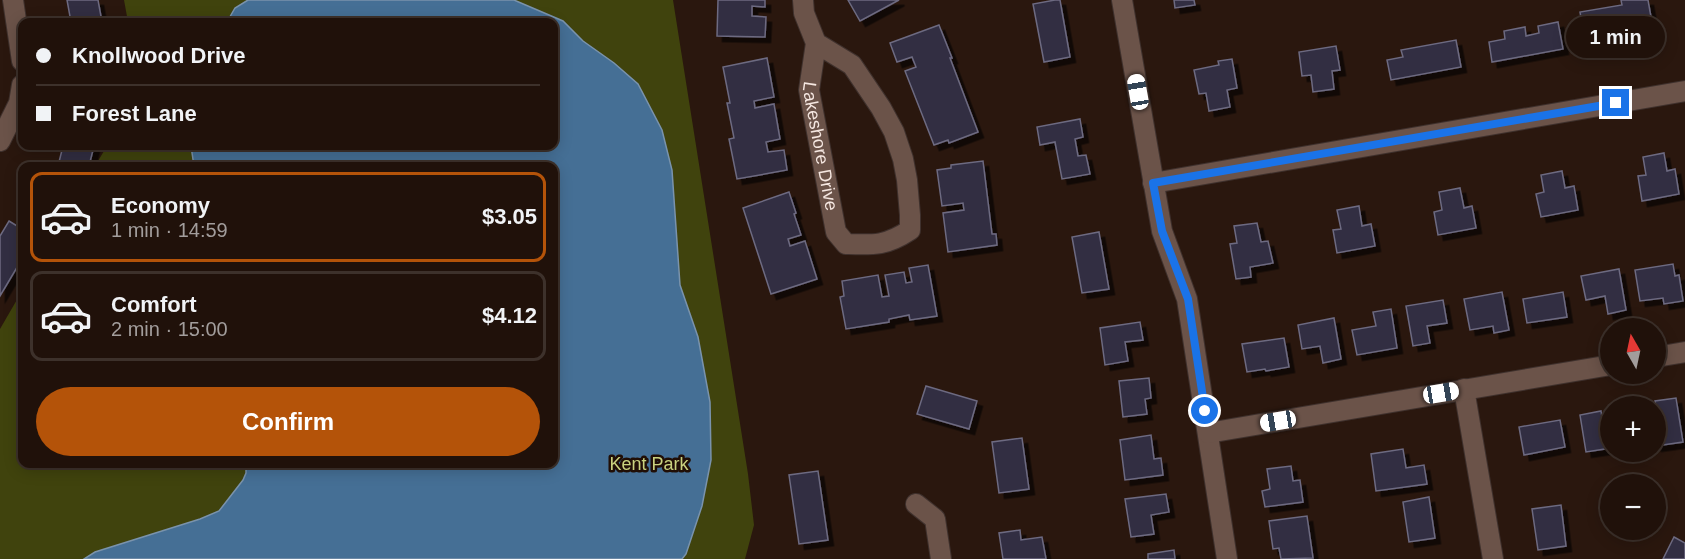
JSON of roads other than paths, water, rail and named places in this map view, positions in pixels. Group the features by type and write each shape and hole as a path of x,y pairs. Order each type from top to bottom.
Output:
{"street":[{"path":"13,0 18,34"},
{"path":"803,0 804,13 816,43"},
{"path":"1122,0 1162,231 1188,299 1227,559"},
{"name":"Lakeshore Drive","path":"816,43 852,65 894,132 903,159 910,215 910,230 896,239 876,245 846,244 836,232 809,90 816,43"},
{"path":"1153,183 1685,91"},
{"path":"0,141 18,105"},
{"path":"1666,355 1685,352"},
{"path":"1208,433 1600,367"},
{"path":"1464,389 1493,559"},
{"path":"916,504 935,519 941,559"}],"water":[{"name":"Kent Park","path":"248,0 514,0 556,18 229,18 235,8"},
{"name":"Kent Park","path":"558,19 563,21 583,41 638,84 662,130 672,170 680,285 698,337 710,402 711,460 702,506 686,554 682,559 84,559 95,552 219,511 243,480 246,468 558,468 558,162 193,162 192,150 558,150"}]}
